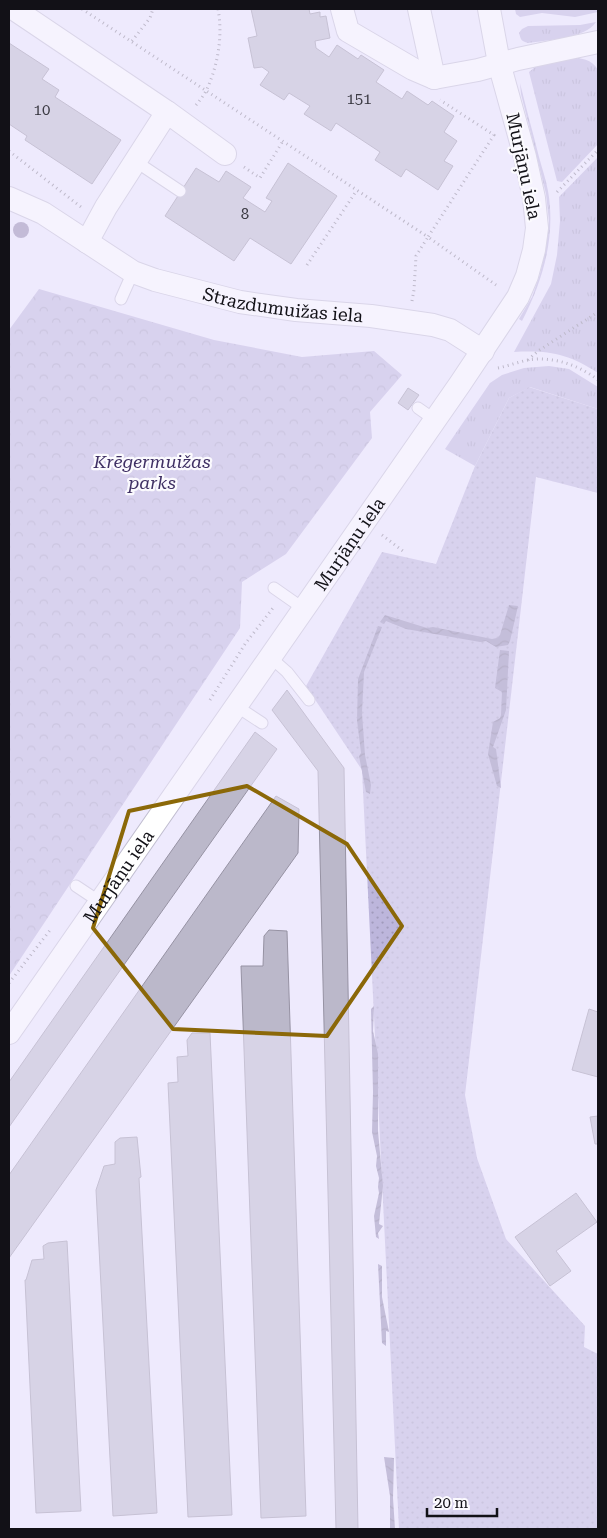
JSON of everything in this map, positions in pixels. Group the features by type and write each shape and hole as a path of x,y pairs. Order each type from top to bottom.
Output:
{"street":[{"path":"14,9 174,117 224,154"},
{"path":"342,9 348,31 413,69 436,89"},
{"path":"419,9 436,89"},
{"name":"Murjāņu iela","path":"9,1033 304,609 427,414 489,360 527,276 534,250 537,228 534,198 526,157 498,63 489,9"},
{"path":"436,89 498,63 598,42"},
{"path":"87,242 135,161 174,117"},
{"name":"Strazdumuižas iela","path":"9,198 43,213 133,272 164,283 240,302 296,310 371,316 433,325 450,330 489,360"}],"lane":[{"path":"135,161 180,192"},
{"path":"121,299 133,272"},
{"path":"274,588 304,609"},
{"path":"270,657 287,672 309,700"},
{"path":"236,706 262,723"},
{"path":"76,886 100,902"}],"path":[{"path":"82,9 428,237 496,285"},
{"path":"132,41 150,18 153,9"},
{"path":"174,117 206,90 217,62 221,23 218,9"},
{"path":"412,301 416,256 494,135 436,89"},
{"path":"224,154 260,178 283,141"},
{"path":"555,194 598,150"},
{"path":"9,151 62,193"},
{"path":"307,264 357,190"},
{"path":"528,360 538,350 598,312"},
{"path":"489,360 509,366 528,360 548,359 584,370 598,380"},
{"path":"381,535 403,551"}],"highlighted area":[{"path":"247,786 347,844 402,926 327,1036 173,1029 93,928 129,811"}],"green space":[{"path":"515,9 598,9 598,12 575,17 542,13 520,17 516,14"},
{"path":"596,22 591,28 583,32 555,40 528,43 522,40 519,33 528,26 580,25"},
{"path":"569,57 589,61 598,70 598,144 562,182 557,181 529,72 540,63"},
{"path":"520,83 547,187 550,208 549,241 546,258 536,290 522,321 519,319 532,297 540,274 549,221 546,194 521,94"},
{"path":"598,157 598,373 568,357 538,352 514,352 551,284 557,255 560,221 559,197"},
{"name":"Krēgermuižas parks","path":"39,289 214,340 302,357 374,351 402,375 370,412 372,438 286,554 242,582 240,628 9,976 9,330"},
{"path":"549,366 569,369 598,387 598,409 530,387 509,398 475,466 445,449 490,383 502,375 524,368"},
{"path":"529,387 598,409 598,493 536,477 465,1095 477,1158 506,1239 585,1326 584,1347 598,1354 598,1529 399,1529 362,770 306,686 382,552 436,564 475,466 509,398"}],"water":[{"path":"509,605 518,606 510,641 508,645 496,647 486,641 480,642 406,629 386,621 384,624 380,622 385,615 427,628 433,627 492,639 500,635"},
{"path":"378,626 382,627 364,672 362,713 365,755 371,785 370,794 366,792 359,756 361,753 357,720 358,679"},
{"path":"500,650 509,651 506,710 493,747 496,749 501,788 497,786 488,754 493,722 500,718 501,715 502,692 495,688"},
{"path":"374,1006 373,1031 378,1054 378,1131 383,1186 379,1224 383,1226 378,1233 379,1239 376,1237 374,1216 379,1193 379,1178 372,1132 371,1009"},
{"path":"378,1264 382,1266 382,1297 389,1332 386,1331 386,1346 382,1343"},
{"path":"384,1457 394,1458 393,1498 395,1529 390,1529 390,1496"}],"building":[{"path":"251,9 309,9 310,14 320,12 320,17 326,16 330,38 315,41 316,48 329,57 337,45 358,59 361,55 384,70 376,82 402,99 407,91 428,105 432,101 454,116 444,132 457,141 444,161 453,166 438,190 406,169 401,177 375,160 380,152 336,123 331,131 304,114 310,106 289,93 284,100 260,85 269,72 262,67 254,68 248,38 257,36"},
{"path":"9,43 49,69 42,79 59,90 55,97 121,140 92,184 25,140 27,136 9,124"},
{"path":"288,163 337,196 291,264 250,238 234,261 165,216 196,168 219,182 226,171 251,187 243,198 265,212 272,201 266,198"},
{"path":"408,388 419,395 408,410 398,403"},
{"path":"287,690 344,768 358,1529 336,1529 318,771 272,710"},
{"path":"255,732 277,749 9,1127 9,1082"},
{"path":"276,796 299,809 298,853 9,1258 9,1175"},
{"path":"269,930 287,931 306,1516 261,1518 241,966 263,966 264,936"},
{"path":"589,1009 598,1012 598,1077 572,1070"},
{"path":"192,1033 210,1033 232,1515 188,1517 168,1083 178,1082 177,1057 188,1056 187,1040"},
{"path":"598,1116 598,1144 595,1144 590,1117"},
{"path":"137,1137 141,1177 139,1178 157,1513 113,1516 96,1190 104,1166 115,1164 115,1142 120,1138"},
{"path":"576,1193 597,1222 556,1251 571,1271 550,1286 515,1237"},
{"path":"67,1241 81,1511 36,1513 25,1280 32,1260 44,1259 43,1246 48,1243"}]}
